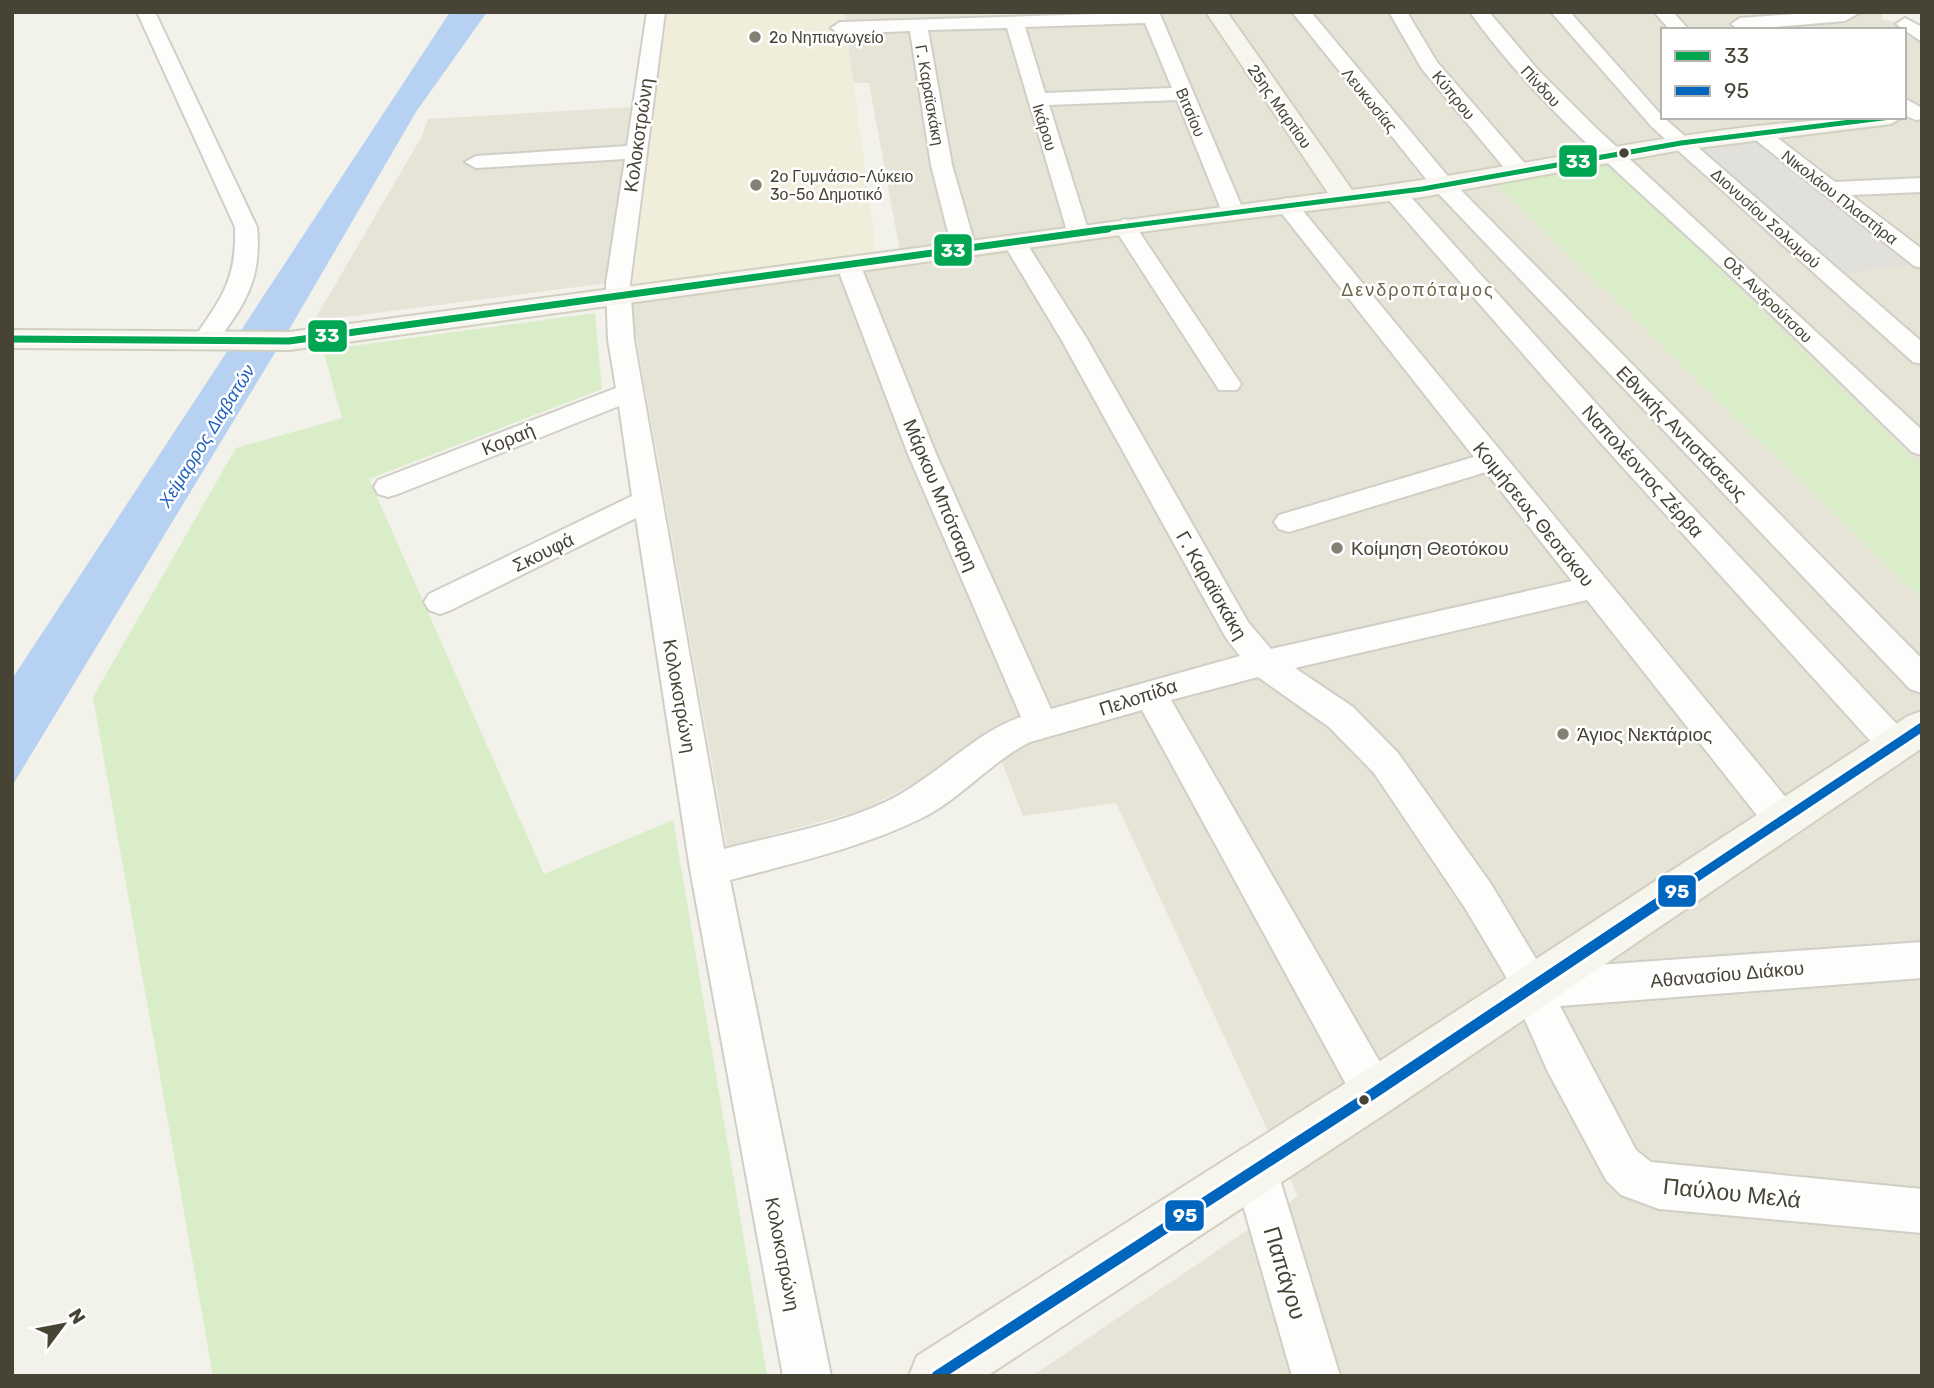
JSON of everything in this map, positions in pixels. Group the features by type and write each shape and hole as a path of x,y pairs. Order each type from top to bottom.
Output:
{"street":[{"path":"146,12 246,227 249,251 246,278 205,341"},
{"name":"Κολοκοτρώνη","path":"656,12 618,296 646,501 709,869 807,1376"},
{"name":"25ης Μαρτίου","path":"1216,12 1345,198"},
{"name":"Λευκωσίας","path":"1301,12 1443,185"},
{"name":"Κύπρου","path":"1398,12 1429,65 1520,171"},
{"name":"Πίνδου","path":"1479,12 1547,94 1610,155"},
{"name":"Διονυσίου Σολωμού","path":"1560,12 1681,143 1922,356"},
{"path":"1663,12 1679,28"},
{"path":"1740,24 1800,21 1844,16 1852,12"},
{"path":"840,28 1151,15"},
{"name":"Βιτσίου","path":"1151,15 1233,212"},
{"name":"Ικάρου","path":"1014,21 1077,233"},
{"name":"Γ. Καραϊσκάκη","path":"918,24 945,189 964,248"},
{"path":"1905,24 1922,36"},
{"path":"1036,99 1183,94"},
{"path":"12,339 289,341 1124,226 1395,192 1771,127 1849,119"},
{"name":"Νικολάου Πλαστήρα","path":"1771,127 1830,189 1922,261"},
{"path":"476,162 636,152"},
{"name":"Οδ. Ανδρούτσου","path":"1610,155 1707,241 1922,446"},
{"name":"Εθνικής Αντιστάσεως","path":"1443,185 1922,680"},
{"path":"1830,189 1922,185"},
{"name":"Ναπολέοντος Ζέρβα","path":"1395,192 1610,436 1909,736"},
{"name":"Κοιμήσεως Θεοτόκου","path":"1286,205 1784,822"},
{"path":"1124,226 1228,384"},
{"name":"Γ. Καραϊσκάκη","path":"1014,241 1074,339 1237,630 1264,664 1341,717 1386,763 1478,896 1519,962 1532,989"},
{"name":"Μάρκου Μπότσαρη","path":"848,264 922,454 1041,724"},
{"name":"Κοραή","path":"388,487 629,391"},
{"path":"1289,522 1492,461"},
{"name":"Σκουφά","path":"440,602 646,501"},
{"name":"Πελοπίδα","path":"709,869 842,834 908,808 947,785 1012,734 1041,724 1105,709 1150,693 1264,664 1594,587"},
{"path":"1150,693 1374,1093"},
{"path":"937,1376 1532,989 1909,736"},
{"name":"Αθανασίου Διάκου","path":"1532,989 1922,960"},
{"name":"Παύλου Μελά","path":"1532,989 1556,1044 1612,1150 1621,1165 1637,1179 1659,1187 1922,1211"},
{"name":"Παπάγου","path":"1255,1170 1316,1376"}],"shaded area":[{"name":"2ο Γυμνάσιο-Λύκειο 3ο-5ο Δημοτικό","path":"667,12 844,12 876,252 633,284"},
{"path":"844,12 1881,12 1883,20 1922,26 1922,176 1904,178 1922,193 1922,1376 1032,1376 1298,1196 1116,803 1023,816 992,737 931,775 863,810 727,847 630,303 608,283 314,321 422,136 428,119 632,107 610,282 631,301 902,263 869,83 852,83"},
{"path":"1756,142 1908,265 1844,273 1700,148"}],"green space":[{"path":"1610,162 1922,467 1922,599 1496,184"},
{"path":"595,313 602,389 369,479 544,874 673,820 767,1376 213,1376 93,697 236,448 342,418 323,350"}],"water":[{"name":"Χείμαρρος Διαβατών","path":"450,12 487,12 416,112 290,328 12,786 12,679"}],"transit line":[{"name":"33","path":"12,339 289,341 1185,218 1422,189 1681,143 1875,119"},
{"name":"95","path":"937,1376 1374,1093 1922,727"}],"place":[{"name":"2ο Νηπιαγωγείο","path":"755,37"},
{"name":"2ο Γυμνάσιο-Λύκειο 3ο-5ο Δημοτικό","path":"756,185"},
{"name":"Κοίμηση Θεοτόκου","path":"1337,548"},
{"name":"Άγιος Νεκτάριος","path":"1563,734"}],"district":[{"name":"Δενδροπόταμος","path":"1418,290"}]}
